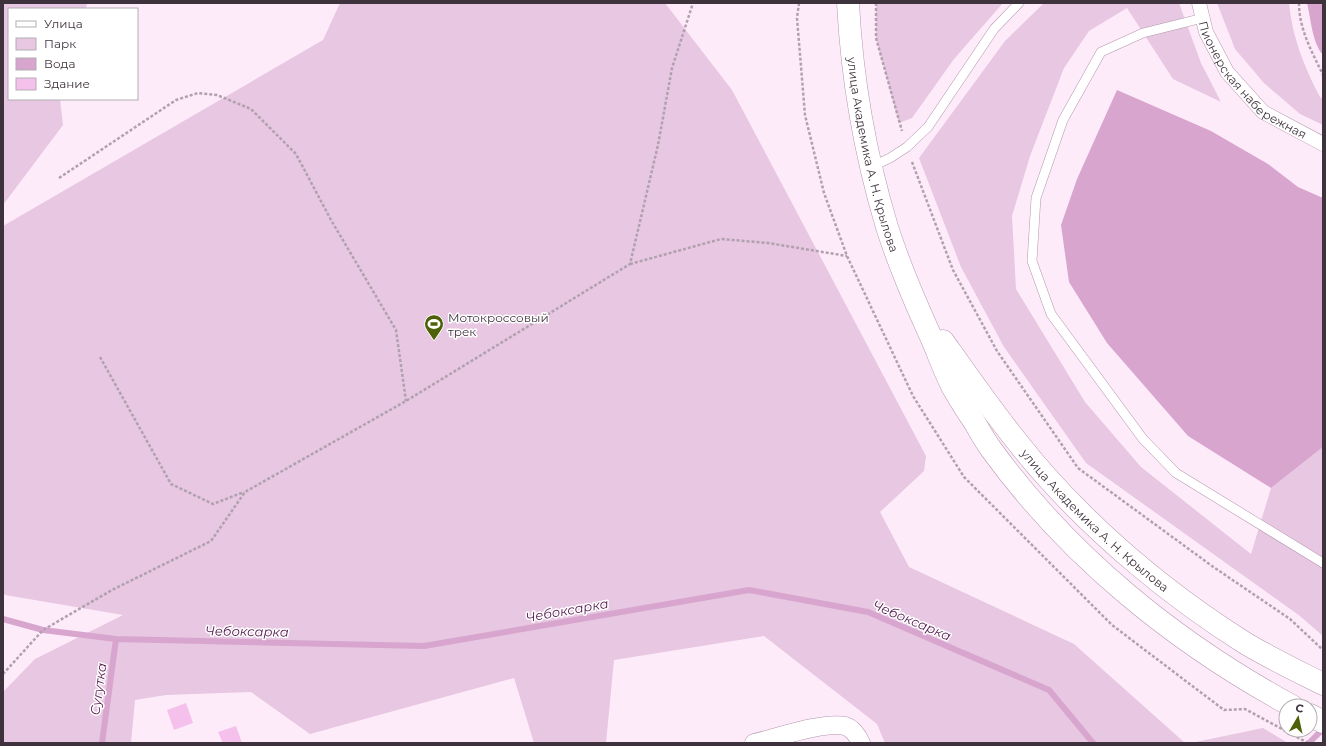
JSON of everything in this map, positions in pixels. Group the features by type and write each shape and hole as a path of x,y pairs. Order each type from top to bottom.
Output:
{"main road":[{"name":"улица Академика А. Н. Крылова","path":"848,3 850,42 858,105 871,167 888,229 915,302 952,386 990,448 1033,503 1081,554 1133,600 1190,643 1278,698"},
{"name":"улица Академика А. Н. Крылова","path":"915,302 987,404 1044,474 1083,514 1141,568 1200,612 1246,643 1319,682"}],"street":[{"name":"Пионерская набережная","path":"1199,3 1206,32 1227,72 1263,112 1323,144"},
{"path":"754,743 823,726 846,726 858,735 861,743"}],"lane":[{"path":"871,167 890,158 907,147 928,127 994,29 1019,3"},
{"path":"1203,18 1143,33 1101,52 1063,120 1036,198 1032,261 1052,314 1143,439 1176,473 1323,563"}],"path":[{"path":"630,264 658,145 672,68 693,3"},
{"path":"876,3 876,38 899,123"},
{"path":"1299,3 1299,10 1307,43 1323,75"},
{"path":"59,178 176,100 198,93 217,95 251,109 296,154 331,220 396,330 406,401"},
{"path":"916,173 952,270 996,351 1078,468 1212,566 1290,619 1323,650"},
{"path":"100,357 171,484 213,504 245,492 406,401 630,264 721,239 768,243 847,256"},
{"path":"3,674 43,630 112,590 211,541 245,492"},
{"path":"1245,709 1308,743"}],"green space":[{"path":"3,3 87,3 86,8 8,8 8,100 60,100 63,125 3,205"},
{"name":"Мотокроссовый трек","path":"340,3 665,3 732,90 926,456 924,471 880,512 909,567 1074,644 1185,743 885,743 877,724 764,636 614,660 606,743 534,743 514,678 310,734 251,692 166,695 135,700 131,743 3,743 3,692 35,659 123,615 5,595 3,593 3,226 323,40"},
{"path":"876,3 1003,3 954,59 912,118 899,123 876,38"},
{"path":"1044,3 1179,3 1201,63 1221,102 1173,79 1127,8 1089,31 1064,68 1030,156 1012,216 1016,289 1085,402 1141,467 1251,554 1271,488 1323,447 1323,636 1300,616 1086,463 1004,347 961,267 919,158 1005,41"},
{"path":"1217,3 1289,3 1296,39 1304,63 1314,86 1320,97 1323,99 1323,125 1300,114 1264,83 1235,49"},
{"path":"1263,728 1288,743 1191,743"}],"water":[{"path":"1307,3 1323,3 1323,55 1316,44"},
{"path":"1117,90 1211,131 1268,164 1298,187 1323,198 1323,447 1271,488 1188,436 1107,343 1069,282 1061,225 1077,179"}],"building":[{"path":"186,703 193,723 174,730 167,710"},
{"path":"236,726 242,743 223,743 218,732"}],"waterway":[{"name":"Чебоксарка","path":"3,619 43,630 116,639 424,646 749,590 868,612 1049,690 1093,743"},
{"name":"Сугутка","path":"102,743 116,639"},
{"name":"Чебоксарка","path":"1309,743 1323,729"}],"place":[{"name":"Мотокроссовый трек","path":"434,341"}]}
